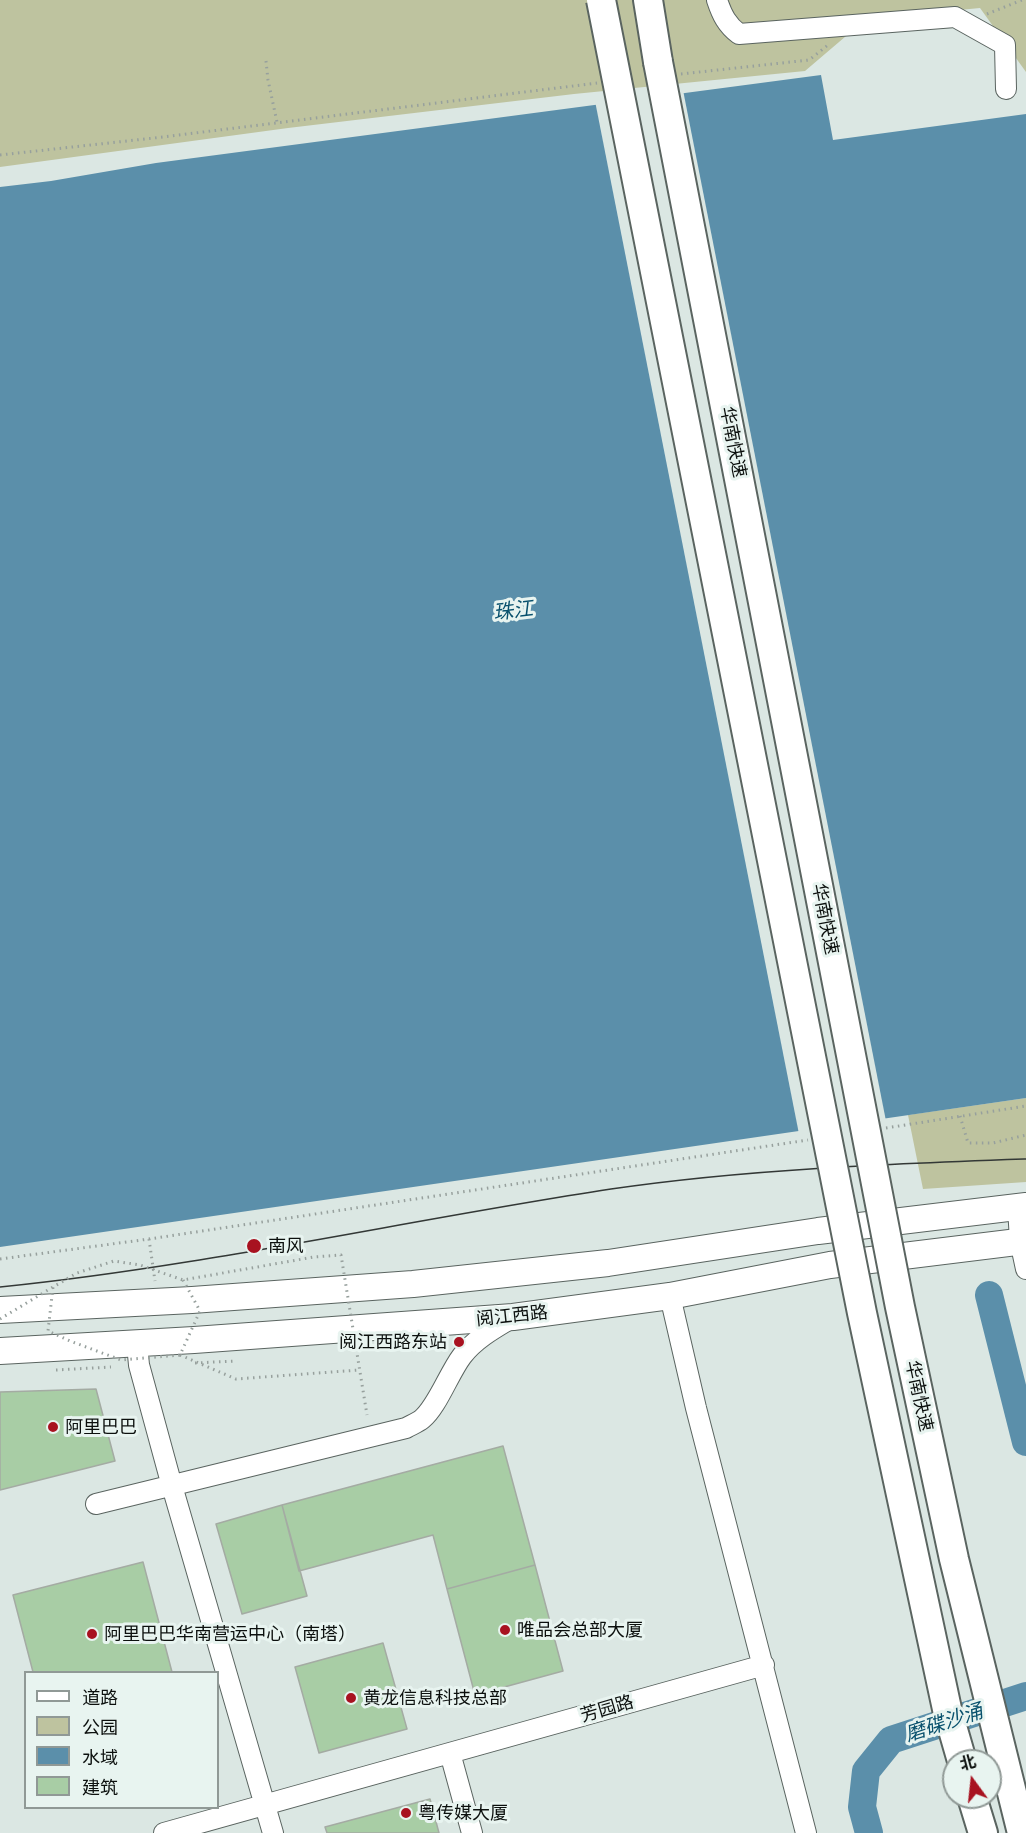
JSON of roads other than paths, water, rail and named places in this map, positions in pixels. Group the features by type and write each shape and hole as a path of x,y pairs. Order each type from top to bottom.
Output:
{"highway":[{"path":"601,0 862,1313 947,1709 959,1749"},
{"name":"华南快速","path":"648,0 900,1307 954,1559 1023,1833"},
{"path":"976,1809 983,1833"}],"main road":[{"path":"0,1310 192,1300 413,1284 608,1263 818,1231 1022,1206"},
{"name":"阅江西路","path":"0,1352 513,1317 670,1296 830,1266 1023,1241"}],"street":[{"path":"717,0 730,27 739,34 955,17 1005,45 1006,89"},
{"path":"1022,1206 1026,1269"},
{"path":"670,1296 696,1408 807,1833"},
{"path":"96,1504 406,1428 422,1419 433,1407 448,1376 464,1353 492,1329 513,1317"},
{"path":"137,1344 139,1365 172,1486 273,1833"},
{"name":"芳园路","path":"164,1833 764,1665"},
{"path":"450,1753 472,1833"}],"water":[{"name":"珠江","path":"821,75 833,140 1026,114 1026,1098 0,1247 0,187 51,181 156,163"}],"waterway":[{"name":"磨碟沙涌","path":"989,1295 1026,1442"},
{"name":"磨碟沙涌","path":"869,1833 862,1807 866,1771 891,1740 1026,1696"}],"tram line":[{"path":"0,1287 230,1255 535,1201 663,1182 818,1168 1026,1159"}],"place":[{"name":"南风","path":"254,1246"},
{"name":"阅江西路东站","path":"459,1342"},
{"name":"阿里巴巴","path":"53,1427"},
{"name":"唯品会总部大厦","path":"505,1630"},
{"name":"阿里巴巴华南营运中心（南塔）","path":"92,1634"},
{"name":"黄龙信息科技总部","path":"351,1698"},
{"name":"粤传媒大厦","path":"406,1813"}]}
